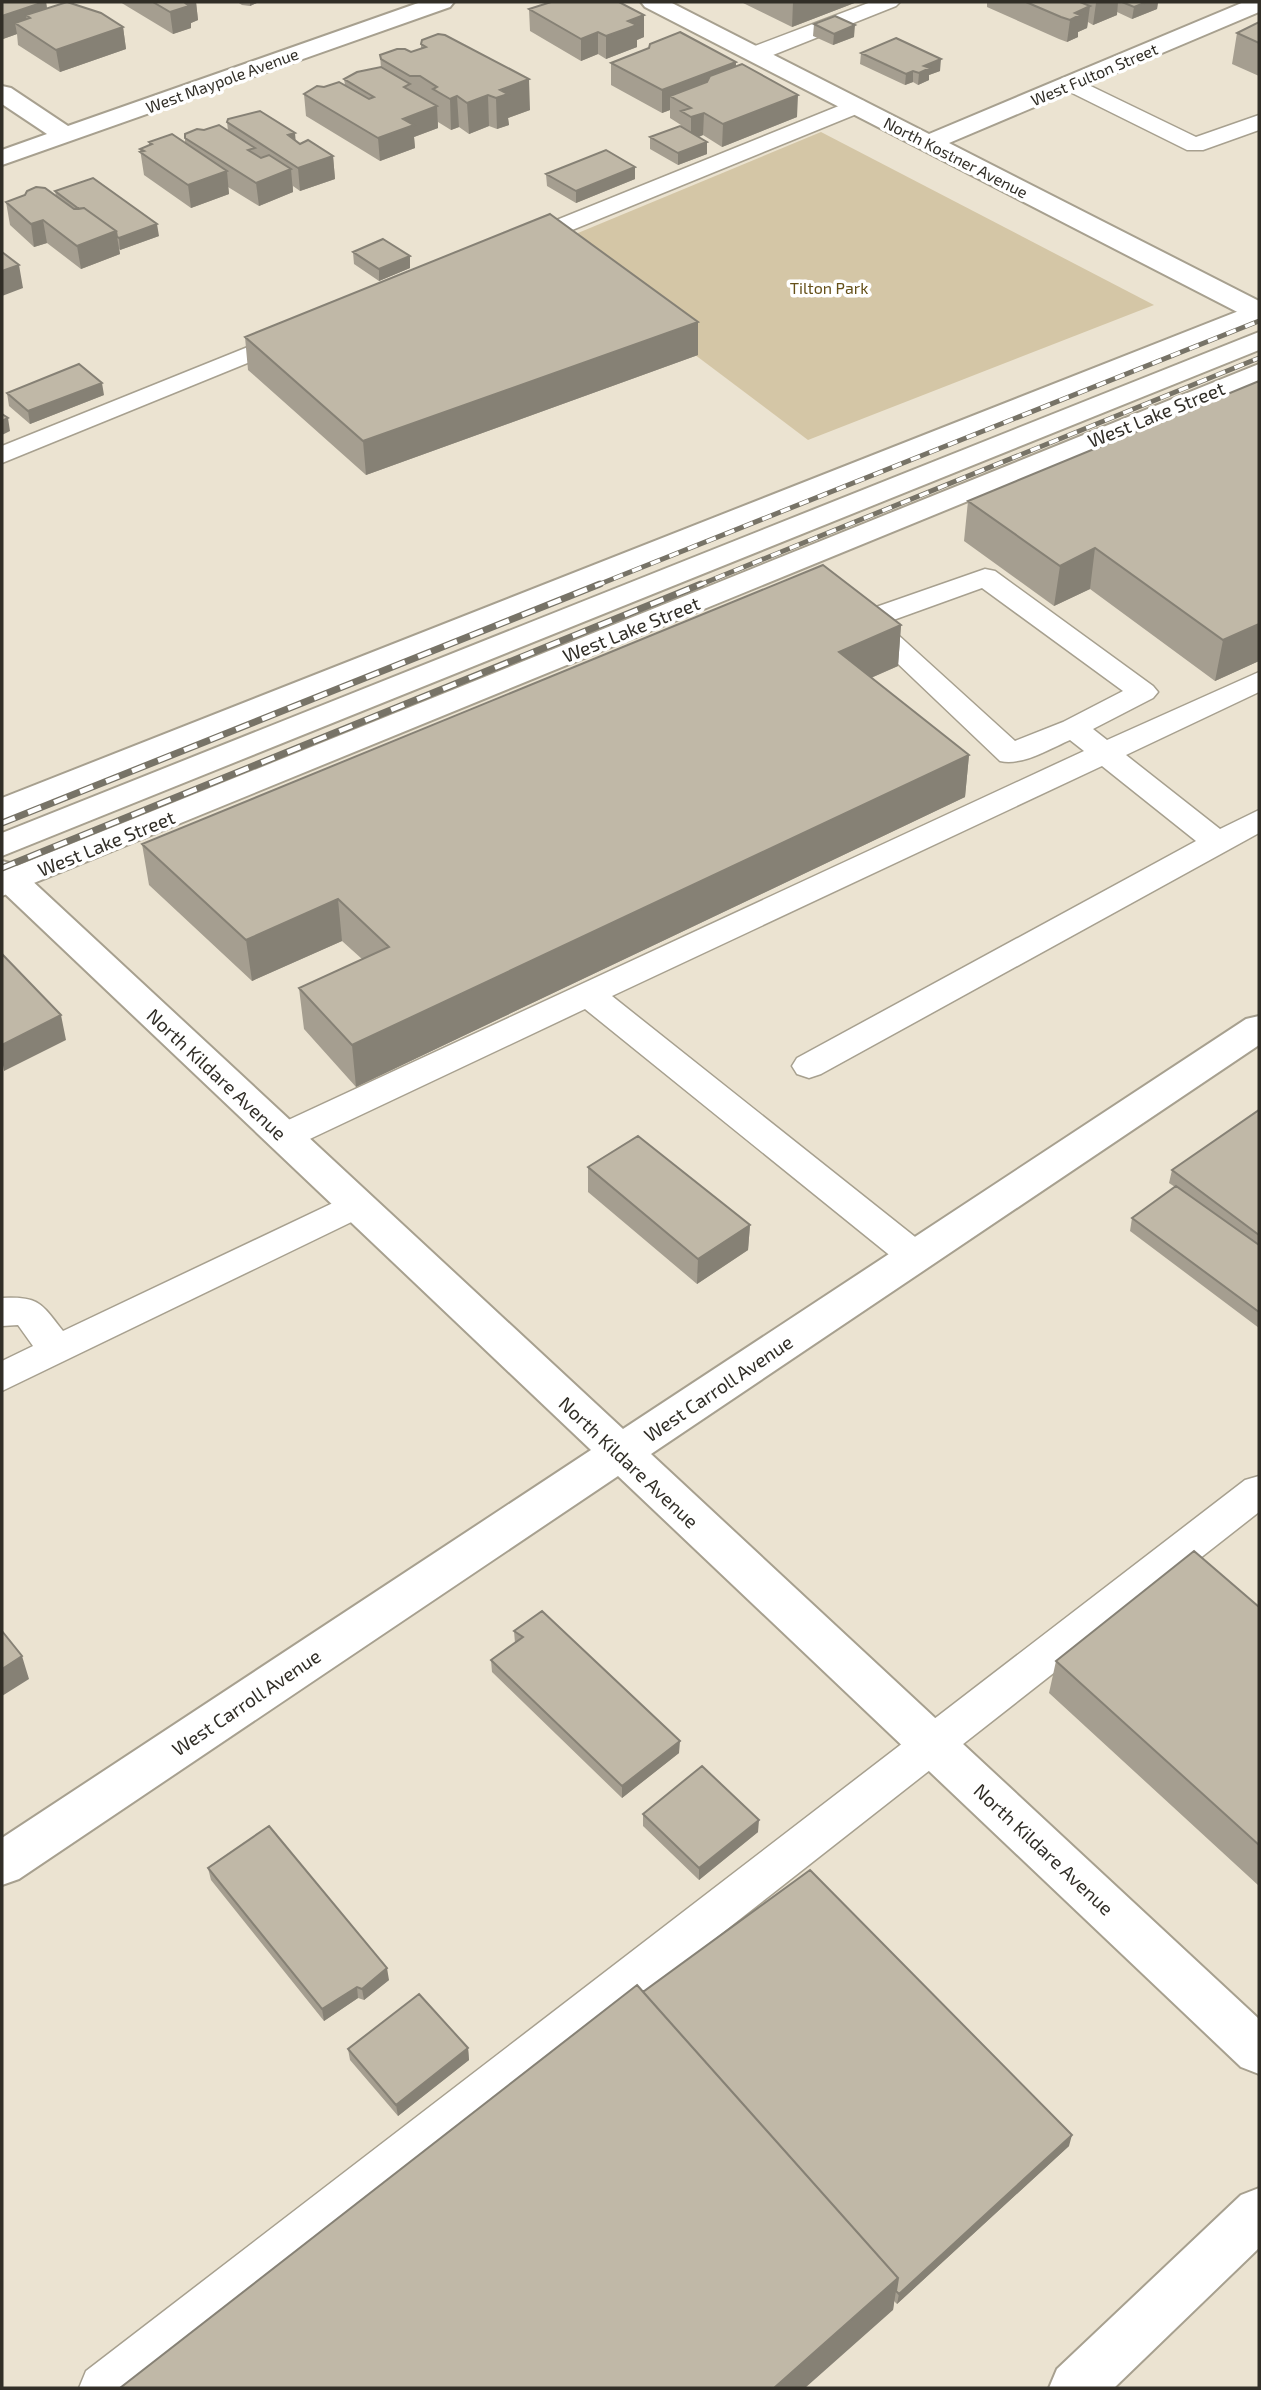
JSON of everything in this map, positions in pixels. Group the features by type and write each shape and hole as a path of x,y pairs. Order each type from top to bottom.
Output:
{"street":[{"name":"West Maypole Avenue","path":"2,158 442,2"},
{"name":"North Kostner Avenue","path":"653,2 928,143 1259,318"},
{"name":"West Fulton Street","path":"928,143 1259,4"},
{"path":"2,93 65,135"},
{"path":"2,810 1259,318"},
{"name":"West Lake Street","path":"4,871 1259,318"},
{"name":"West Lake Street","path":"4,871 1259,372"},
{"name":"North Kildare Avenue","path":"4,871 620,1454 1259,2051"},
{"name":"West Carroll Avenue","path":"2,1864 1259,1028"},
{"path":"1076,2388 1259,2214"}],"lane":[{"path":"755,54 889,2"},
{"path":"1070,83 1195,145 1259,122"},
{"path":"498,252 856,106"},
{"path":"2,455 307,330"},
{"path":"985,577 1143,692 1073,728 1011,754 866,620 985,577"},
{"path":"283,1137 1259,681"},
{"path":"1073,728 1218,843"},
{"path":"809,1066 1259,820"},
{"path":"588,994 916,1257"},
{"path":"2,1377 356,1205"},
{"path":"2,1312 27,1311 57,1350"},
{"path":"103,2388 1259,1491"}],"green space":[{"name":"Tilton Park","path":"821,132 1154,305 808,440 549,245"}],"building":[{"path":"2,2 44,2 2,16"},
{"path":"67,2 101,13 123,27 56,50 15,23 30,18 26,15"},
{"path":"153,2 184,2 189,6 170,12"},
{"path":"551,2 619,2 644,15 628,21 637,25 606,36 598,32 581,39 529,9"},
{"path":"1026,2 1080,2 1090,6 1075,13 1080,15 1070,20"},
{"path":"1122,2 1147,2 1134,7"},
{"path":"835,16 855,25 834,34 814,24"},
{"path":"1259,22 1259,43 1237,33"},
{"path":"680,32 736,62 662,90 611,63 649,48 650,44"},
{"path":"438,34 445,35 529,79 500,90 508,94 496,98 488,95 467,103 457,96 450,99 433,89 437,87 420,76 410,76 381,59 380,55 397,49 411,52 426,47 421,44 422,40"},
{"path":"896,38 941,59 924,66 930,68 919,73 913,71 906,74 861,53"},
{"path":"742,64 798,95 723,124 704,113 691,117 681,111 691,108 670,96 707,82 710,76"},
{"path":"381,67 410,84 404,87 437,106 403,119 414,125 378,138 304,94 317,86 324,87 339,82 369,99 374,97 344,79 357,72"},
{"path":"260,111 295,133 288,135 300,144 308,140 333,156 298,168 227,122 228,119"},
{"path":"219,125 255,148 248,150 261,158 269,155 291,169 256,183 185,138 185,134 197,129 204,130"},
{"path":"680,126 707,142 678,153 650,137"},
{"path":"172,134 227,171 188,185 140,152 144,151 140,149 152,144 149,142"},
{"path":"606,150 635,167 576,191 546,174"},
{"path":"93,178 157,224 119,238 116,231 55,191"},
{"path":"36,187 45,188 74,209 84,208 116,231 77,246 43,220 31,224 6,202 25,195"},
{"path":"550,214 698,322 363,441 245,337"},
{"path":"383,239 410,256 379,269 353,252"},
{"path":"2,252 19,265 2,271"},
{"path":"79,364 102,383 28,411 7,393"},
{"path":"1259,381 1259,624 1223,640 1095,548 1060,566 968,501"},
{"path":"823,565 901,625 839,652 969,755 352,1045 299,988 389,947 338,899 246,940 142,844"},
{"path":"2,954 61,1015 2,1045"},
{"path":"1259,1110 1259,1235 1172,1170"},
{"path":"638,1136 750,1225 698,1259 588,1167"},
{"path":"1176,1186 1259,1245 1259,1312 1132,1218"},
{"path":"1194,1551 1259,1607 1259,1845 1056,1661"},
{"path":"542,1611 680,1741 622,1786 491,1660 523,1637 514,1631"},
{"path":"2,1631 22,1656 2,1669"},
{"path":"702,1766 759,1820 699,1868 643,1814"},
{"path":"269,1826 387,1968 362,1989 357,1987 322,2009 208,1868"},
{"path":"810,1870 1072,2135 899,2294 896,2291 898,2278 643,1992"},
{"path":"637,1985 898,2278 774,2388 120,2388"},
{"path":"419,1994 468,2048 396,2105 348,2049"}],"railway":[{"path":"595,586 1259,321"},
{"path":"697,586 1259,358"},
{"path":"2,823 600,584"},
{"path":"2,868 701,584"}]}
